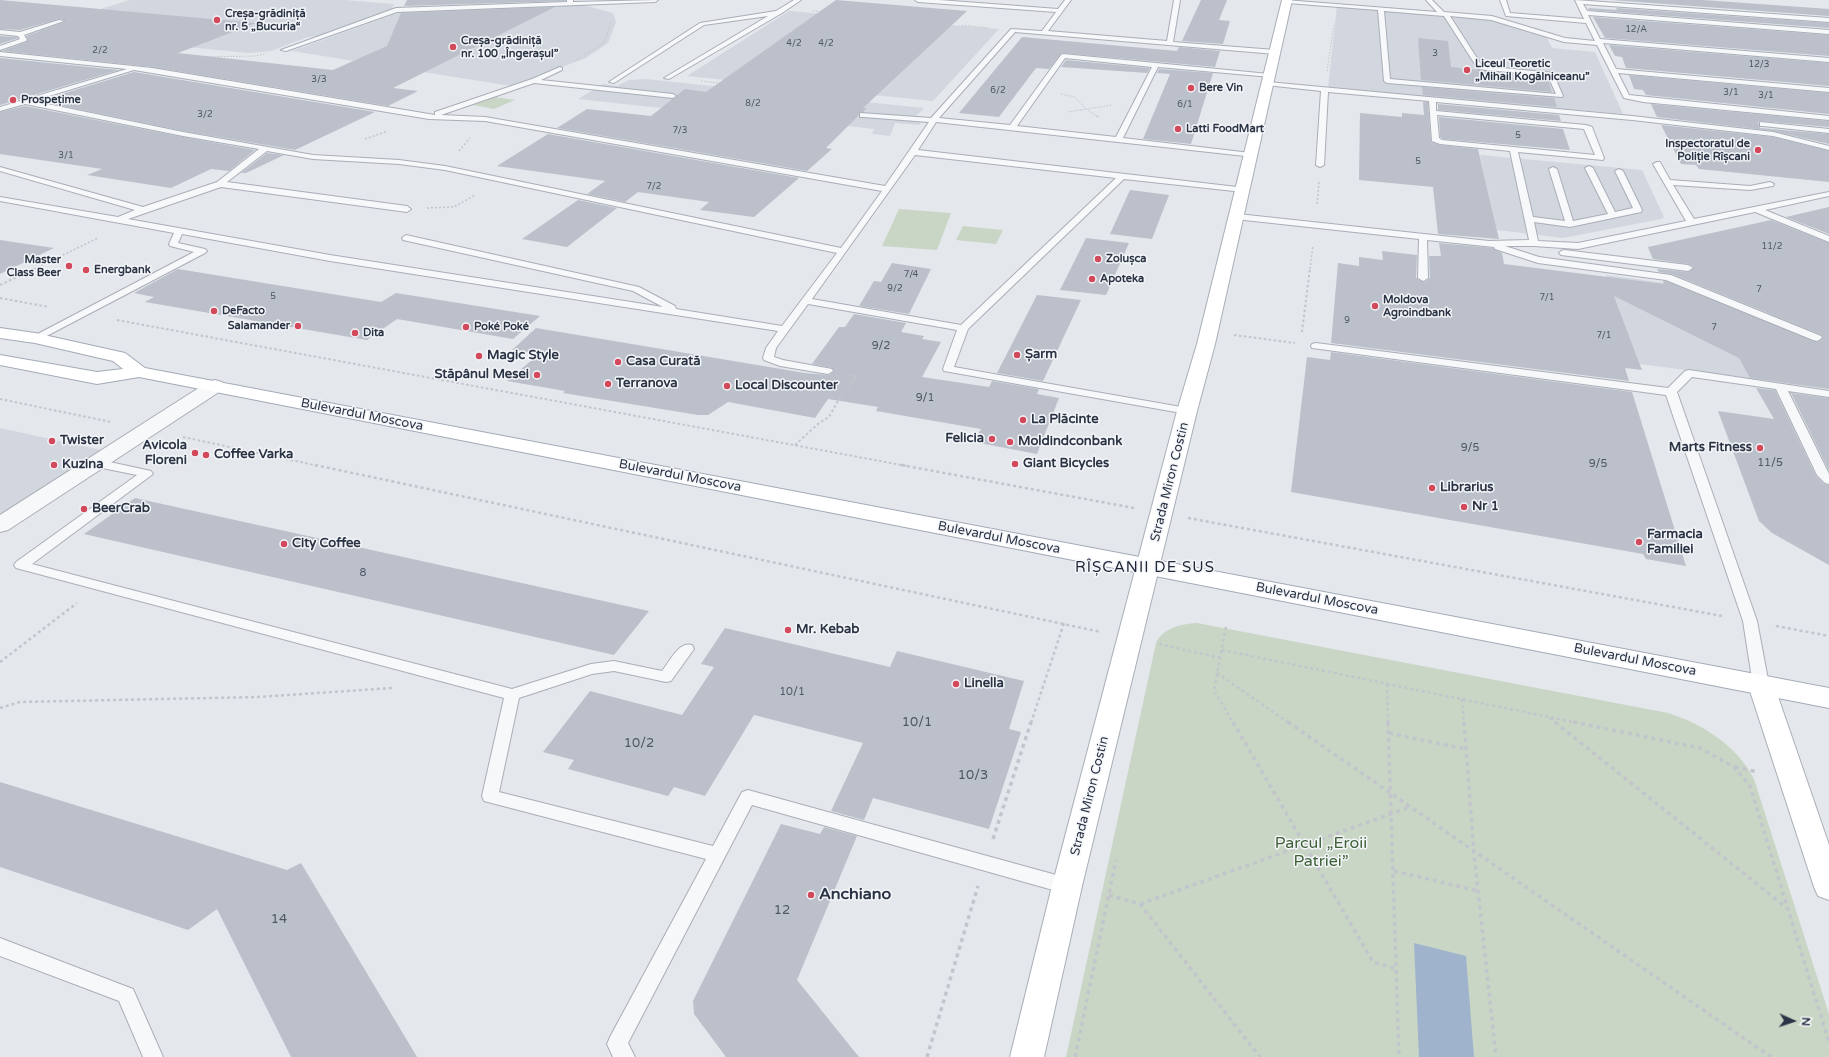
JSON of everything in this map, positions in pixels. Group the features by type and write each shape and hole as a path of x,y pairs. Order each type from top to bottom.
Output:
{"street":[{"name":"Strada Miron Costin","path":"1027,1057 1067,886 1238,216 1287,1"},
{"name":"Bulevardul Moscova","path":"0,333 35,338 119,357 139,372"},
{"name":"Bulevardul Moscova","path":"0,360 97,378 139,372 215,386 1829,698"},
{"path":"0,525 215,386"},
{"path":"1761,685 1790,778 1829,887"}],"lane":[{"path":"284,50 396,10 570,2 655,0"},
{"path":"667,78 798,0"},
{"path":"918,0 1060,11"},
{"path":"1044,32 1068,0"},
{"path":"1170,43 1177,0"},
{"path":"1381,9 1387,81 1560,96 1551,74 1480,68 1444,14 1429,0"},
{"path":"1503,0 1508,15 1589,22"},
{"path":"1287,1 1492,18 1564,40 1829,60"},
{"path":"1578,1 1626,97 1643,100 1829,118"},
{"path":"1578,1 1829,20"},
{"path":"612,82 702,24 782,10"},
{"path":"1584,13 1829,32"},
{"path":"0,32 20,34 62,21"},
{"path":"828,371 780,363 768,358 771,348 843,251 913,152 934,119 1013,30 1275,52"},
{"path":"0,48 24,40 20,34"},
{"path":"0,54 152,70 429,117 485,119 886,189"},
{"path":"1012,127 1063,56 1156,64 1325,89 1632,118 1773,134 1790,137 1829,148"},
{"path":"1118,140 1156,64"},
{"path":"0,110 136,69"},
{"path":"429,117 533,81 560,69"},
{"path":"1613,71 1829,90"},
{"path":"533,81 673,96"},
{"path":"1320,165 1325,89"},
{"path":"1432,99 1435,139 1440,142 1600,158 1589,129 1586,127 1434,113"},
{"path":"26,102 183,134 313,157 399,162 445,168 843,251"},
{"path":"1647,112 1703,118"},
{"path":"863,115 934,119 1012,127 1251,155"},
{"path":"1632,118 1637,128"},
{"path":"1758,124 1829,131"},
{"path":"119,220 143,210 220,184 265,148"},
{"path":"1514,150 1534,242"},
{"path":"913,152 1243,190"},
{"path":"1657,164 1692,223"},
{"path":"1589,168 1612,216"},
{"path":"0,169 143,210"},
{"path":"1553,169 1570,224"},
{"path":"1529,219 1570,224 1638,210 1619,171"},
{"path":"1122,176 963,328 948,369 1187,411"},
{"path":"1668,182 1750,188 1770,184"},
{"path":"220,184 407,208"},
{"path":"1489,244 1534,242 1578,246 1829,194"},
{"path":"0,199 330,258 784,329"},
{"path":"1755,209 1829,239"},
{"path":"1238,216 1688,268"},
{"path":"35,338 202,251 173,244 179,231"},
{"path":"1423,278 1424,237"},
{"path":"406,238 636,289 681,313"},
{"path":"1489,244 1538,260 1668,277 1818,338"},
{"path":"806,302 963,328"},
{"path":"1316,346 1671,392"},
{"path":"1671,392 1689,373 1829,394"},
{"path":"1780,387 1823,475 1829,480"},
{"path":"1671,392 1750,621 1761,685"},
{"path":"96,463 147,474 21,565 512,695 591,669 614,666 666,677 687,649"},
{"path":"512,695 490,796 717,854"},
{"path":"625,1057 617,1044 748,796 1067,886"},
{"path":"0,947 126,995 153,1057"}],"path":[{"path":"62,21 131,0"},
{"path":"560,69 604,43 607,32 612,23 608,15 587,11 570,2"},
{"path":"1325,89 1337,5"},
{"path":"782,10 918,21"},
{"path":"958,25 1013,30"},
{"path":"152,70 201,56 255,56 284,50"},
{"path":"993,52 1060,60"},
{"path":"667,78 859,98"},
{"path":"1039,89 1075,97 1085,108 1105,121 1123,130"},
{"path":"1021,114 1047,118 1085,108 1136,103"},
{"path":"364,140 429,117"},
{"path":"445,168 485,119"},
{"path":"1301,336 1316,225 1320,165"},
{"path":"407,208 454,207 500,180"},
{"path":"0,286 102,236"},
{"path":"0,298 1829,636"},
{"path":"1234,335 1300,344"},
{"path":"795,445 819,423 829,417 843,392"},
{"path":"0,399 1064,623"},
{"path":"0,662 99,586"},
{"path":"1226,627 1214,690 1303,846 1373,962 1397,969"},
{"path":"1156,643 1220,658"},
{"path":"1222,650 1700,748 1734,767 1750,786 1829,1042"},
{"path":"1217,673 1392,794 1474,853 1771,1057"},
{"path":"1387,684 1392,794 1399,1057"},
{"path":"0,708 20,702 250,697 397,688"},
{"path":"1462,699 1474,853 1496,1057"},
{"path":"1548,717 1788,909"},
{"path":"1389,733 1466,749"},
{"path":"1109,896 1140,904 1410,807"},
{"path":"1075,1057 1116,860"},
{"path":"1394,870 1478,891"},
{"path":"1140,904 1260,1057"}],"shaded area":[{"name":"Creșa-grădiniță nr. 5 „Bucuria“","path":"133,0 344,0 394,4 391,10 319,36 308,37 271,51 249,53 43,33 39,29"},
{"name":"Creșa-grădiniță nr. 100 „Îngerașul”","path":"580,4 613,13 616,22 608,43 586,58 511,86 292,51 401,12"},
{"name":"Liceul Teoretic „Mihail Kogălniceanu”","path":"1337,6 1494,17 1545,34 1552,48 1595,52 1623,114 1328,88"},
{"path":"789,11 999,29 933,101 687,76"},
{"path":"645,79 924,108 916,116 925,117 919,125 895,123 890,136 872,134 874,129 665,105 661,108 578,99 603,84 617,86 629,80"},
{"path":"1480,155 1642,170 1664,217 1661,219 1563,238 1497,230"},
{"path":"1648,248 1698,254 1829,308 1829,389 1640,364 1606,275 1664,283 1747,320 1780,309 1689,262 1652,257"},
{"path":"0,428 101,450 0,515"}],"green space":[{"path":"495,97 515,100 494,109 473,105"},
{"path":"899,209 951,213 937,250 882,246"},
{"path":"963,226 1003,230 996,244 956,240"},
{"name":"Parcul „Eroii Patriei”","path":"1197,623 1668,713 1694,723 1718,738 1738,756 1754,779 1829,1014 1829,1057 1066,1057 1156,643 1168,630 1185,624"}],"water":[{"path":"1414,943 1466,956 1474,1057 1419,1057"}],"building":[{"path":"0,0 256,23 178,53 333,70 387,46 401,13 555,7 393,88 418,91 388,106 152,67 2,51 26,42 28,40 26,36 65,22 64,20 59,19 20,30 0,29"},
{"path":"407,0 566,0 566,1 404,6"},
{"path":"836,0 967,11 863,108 867,108 863,112 859,112 858,116 826,148 832,149 807,171 557,128 587,109 651,116 685,89 706,92"},
{"path":"1201,0 1227,0 1219,20 1230,21 1223,44 1182,41"},
{"path":"1611,0 1703,0 1829,9 1829,16"},
{"path":"1588,8 1617,10 1616,8 1829,23 1829,28 1589,10"},
{"path":"1593,17 1829,35 1829,56 1605,38"},
{"path":"0,36 17,37 18,38 0,44"},
{"path":"1022,37 1177,51 1179,47 1220,51 1215,67 1062,53 1049,69 1036,68 999,117 959,113"},
{"path":"1418,38 1448,41 1451,67 1547,77 1552,92 1421,80"},
{"path":"1609,45 1829,63 1829,86 1626,68 1622,57 1615,56"},
{"path":"0,58 119,70 0,105"},
{"path":"1066,60 1150,68 1147,73 1061,67"},
{"path":"1159,69 1213,73 1191,144 1143,139 1170,74 1157,73"},
{"path":"134,72 375,112 295,150 183,131 39,101"},
{"path":"1629,75 1829,93 1829,114 1646,95 1643,90 1634,89"},
{"path":"1422,87 1554,98 1557,107 1423,95"},
{"path":"1423,102 1428,102 1431,142 1440,145 1478,149 1499,239 1438,234 1433,187 1359,180 1360,113 1402,117 1402,113 1424,115"},
{"path":"1438,104 1559,115 1561,121 1438,110"},
{"path":"1651,104 1829,121 1829,127 1758,122 1760,128 1829,134 1829,144 1773,131 1657,117"},
{"path":"25,106 255,150 229,171 211,169 171,188 87,175 102,169 0,154 0,112"},
{"path":"1439,117 1563,129 1570,150 1443,139 1440,137"},
{"name":"Inspectoratul de Poliție Rîșcani","path":"1661,125 1773,137 1829,151 1829,182 1699,169 1696,165 1681,164"},
{"path":"548,134 799,178 754,217 700,210 709,202 638,192 625,202 587,194 605,181 497,166"},
{"path":"267,153 284,155 246,173 241,173"},
{"path":"1130,190 1169,195 1152,239 1110,234"},
{"path":"578,200 617,208 567,247 522,239"},
{"path":"1829,207 1829,234 1786,217"},
{"path":"1771,220 1829,243 1829,389 1750,378 1739,358 1614,296 1642,370 1625,368 1629,381 1331,343 1338,263 1359,266 1359,257 1383,260 1382,251 1417,255 1416,278 1424,282 1430,278 1429,256 1441,256 1439,243 1493,248 1502,253 1504,264 1664,284 1663,281 1666,281 1818,342 1823,338 1822,335 1672,274 1659,272 1657,269 1688,272 1694,267 1688,264 1653,259 1648,247"},
{"path":"1086,238 1129,243 1106,295 1060,290"},
{"path":"0,240 54,248 0,274"},
{"path":"892,263 931,269 909,314 859,306 874,281 881,282"},
{"path":"178,269 381,302 396,293 540,316 513,339 397,319 367,340 145,302 154,297 134,293"},
{"path":"1037,295 1081,300 1043,381 997,373"},
{"path":"854,314 906,323 901,332 924,336 922,339 941,342 922,377 989,387 992,381 1039,389 1037,394 1059,398 1037,454 974,442 981,429 876,411 878,407 828,399 815,418 728,402 708,415 698,415 563,393 565,391 507,381 539,354 512,350 536,328 805,373 829,375 834,371 832,368 812,364 839,327 845,327"},
{"path":"1331,352 1632,392 1686,566 1646,559 1643,554 1291,492 1307,357 1330,360"},
{"path":"1756,388 1775,390 1816,476 1824,484 1829,485 1829,565 1772,533 1759,521 1718,411 1774,419"},
{"path":"1791,393 1829,398 1829,471"},
{"path":"135,498 649,611 614,655 84,534"},
{"path":"725,628 890,667 897,651 1024,681 1009,729 1021,732 989,829 873,798 864,820 831,811 863,743 754,715 705,796 674,787 668,796 568,769 574,760 543,752 590,691 682,715 714,667 701,664"},
{"path":"0,782 287,870 301,863 417,1057 291,1057 217,909 188,930 0,867"},
{"path":"781,824 820,834 824,827 857,836 797,980 859,1057 726,1057 694,1014 693,1001"}],"place":[{"name":"Creșa-grădiniță nr. 5 „Bucuria“","path":"217,20"},
{"name":"Creșa-grădiniță nr. 100 „Îngerașul”","path":"453,47"},
{"name":"Liceul Teoretic „Mihail Kogălniceanu”","path":"1467,70"},
{"name":"Bere Vin","path":"1191,88"},
{"name":"Prospețime","path":"13,100"},
{"name":"Latti FoodMart","path":"1178,129"},
{"name":"Inspectoratul de Poliție Rîșcani","path":"1758,150"},
{"name":"Zolușca","path":"1098,259"},
{"name":"Master Class Beer","path":"69,266"},
{"name":"Energbank","path":"86,270"},
{"name":"Apoteka","path":"1092,279"},
{"name":"Moldova Agroindbank","path":"1375,306"},
{"name":"DeFacto","path":"214,311"},
{"name":"Salamander","path":"298,326"},
{"name":"Poké Poké","path":"466,327"},
{"name":"Dita","path":"355,333"},
{"name":"Șarm","path":"1017,355"},
{"name":"Magic Style","path":"479,356"},
{"name":"Casa Curată","path":"618,362"},
{"name":"Stăpânul Mesei","path":"537,375"},
{"name":"Terranova","path":"608,384"},
{"name":"Local Discounter","path":"727,386"},
{"name":"La Plăcinte","path":"1023,420"},
{"name":"Felicia","path":"992,439"},
{"name":"Twister","path":"52,441"},
{"name":"Moldindconbank","path":"1010,442"},
{"name":"Marts Fitness","path":"1760,448"},
{"name":"Avicola Floreni","path":"195,453"},
{"name":"Coffee Varka","path":"206,455"},
{"name":"Giant Bicycles","path":"1015,464"},
{"name":"Kuzina","path":"54,465"},
{"name":"Librarius","path":"1432,488"},
{"name":"Nr 1","path":"1464,507"},
{"name":"BeerCrab","path":"84,509"},
{"name":"Farmacia Familiei","path":"1639,542"},
{"name":"City Coffee","path":"284,544"},
{"name":"Mr. Kebab","path":"788,630"},
{"name":"Linella","path":"956,684"},
{"name":"Anchiano","path":"811,895"}],"district":[{"name":"RÎȘCANII DE SUS","path":"1145,568"}]}
